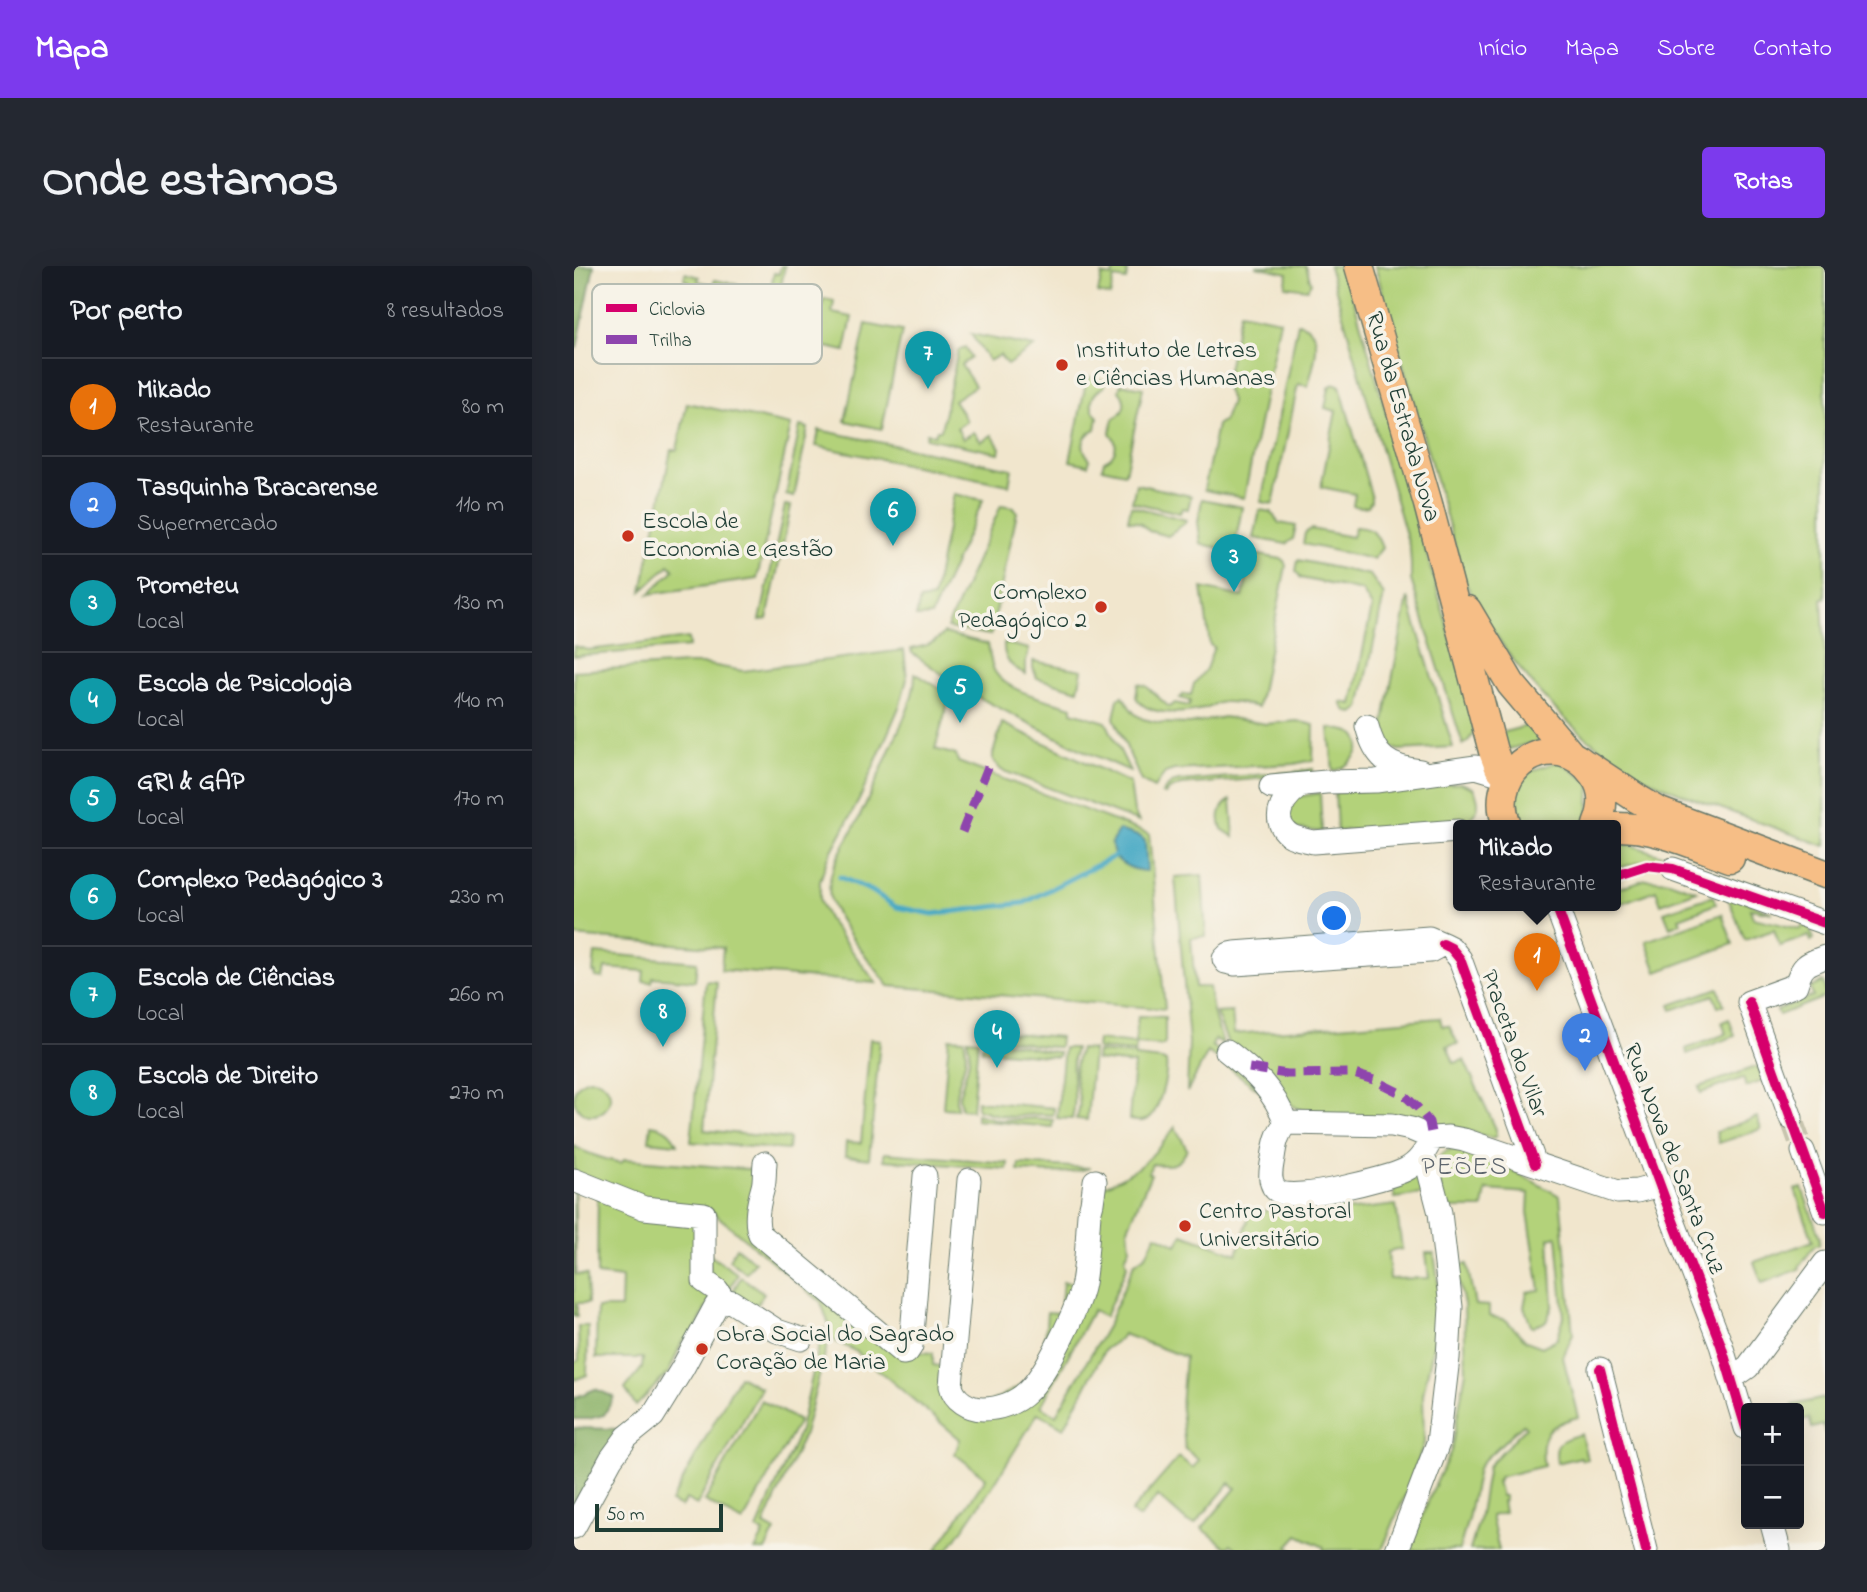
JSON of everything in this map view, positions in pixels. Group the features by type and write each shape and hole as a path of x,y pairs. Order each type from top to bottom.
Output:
{"main road":[{"name":"Rua da Estrada Nova","path":"1359,266 1499,768 1508,778"},
{"name":"Rua da Estrada Nova","path":"1445,569 1474,625 1511,684 1579,760"},
{"path":"1505,820 1502,800 1504,786 1516,767 1528,758 1556,752 1579,760 1660,812 1825,874"},
{"path":"1579,760 1598,780 1603,797 1599,820"},
{"path":"1621,827 1658,833 1825,892"}],"street":[{"path":"1367,726 1371,741 1384,760 1416,771 1437,772"},
{"path":"1476,767 1483,758 1490,734"},
{"path":"1271,787 1376,781 1476,767 1508,778"},
{"path":"1304,784 1288,795 1282,804 1280,816 1283,826 1291,835 1300,839 1313,842 1453,831"},
{"path":"1673,869 1825,923"},
{"name":"Rua Nova de Santa Cruz","path":"1558,911 1721,1345 1741,1410"},
{"path":"1429,938 1443,944 1430,951 1235,964 1224,959 1234,953 1429,938"},
{"name":"Praceta do Vilar","path":"1443,944 1451,948 1460,959 1535,1164"},
{"path":"1791,1118 1749,1002 1796,985 1808,963 1825,957"},
{"path":"1227,1051 1267,1087 1280,1106 1286,1123"},
{"path":"1397,1550 1438,1443 1448,1358 1451,1307 1440,1213 1429,1171 1428,1148 1411,1129 1392,1125 1286,1123 1279,1130 1270,1181 1276,1191 1286,1195 1336,1190 1376,1181 1406,1170 1428,1148 1448,1138 1464,1140 1618,1192 1637,1191 1660,1185"},
{"path":"1803,1151 1825,1212"},
{"path":"765,1163 757,1225 760,1234 903,1353 911,1346 925,1176"},
{"path":"574,1180 644,1208 704,1214 704,1281 717,1290 724,1300 732,1302 777,1331 801,1339"},
{"path":"969,1180 951,1386 962,1402 979,1409 1004,1405 1017,1400 1028,1391 1057,1345 1083,1283 1094,1181"},
{"path":"1732,1378 1748,1367 1825,1262"},
{"path":"574,1527 611,1459 627,1437 653,1416 716,1306 724,1300"},
{"path":"1600,1369 1646,1550"},
{"path":"1773,1529 1779,1550"}],"green space":[{"path":"574,266 594,266 577,348 574,347"},
{"path":"781,266 785,266 781,284 772,284 774,273 779,274"},
{"path":"1256,266 1306,266 1311,283 1307,289 1285,286 1288,273"},
{"path":"1329,266 1344,266 1474,719 1473,734 1463,745 1411,580 1410,549"},
{"path":"1375,266 1825,266 1825,598 1822,598 1825,659 1825,846 1692,798 1646,778 1589,740 1564,718 1519,668 1465,582"},
{"path":"1114,268 1128,271 1126,280 1114,278 1110,296 1098,293 1102,275 1112,277"},
{"path":"685,273 699,277 698,281 709,284 688,284 689,281 684,280"},
{"path":"715,280 734,284 713,284"},
{"path":"824,299 834,301 832,313 852,317 845,351 822,346"},
{"path":"1240,312 1280,320 1244,498 1204,490 1217,425 1224,420 1231,401 1225,384"},
{"path":"1298,323 1313,333 1316,340 1315,359 1308,386 1298,384 1273,504 1261,502"},
{"path":"866,324 902,331 882,429 845,421"},
{"path":"971,334 1034,347 1007,365 1000,355 989,361"},
{"path":"965,347 971,358 961,365 975,386 954,400 967,421 957,428 963,439 974,432 981,442 992,435 1000,448 999,453 926,438 927,433 935,435 937,430 941,430 958,351"},
{"path":"1087,377 1106,381 1092,400 1092,409 1098,417 1096,429 1085,438 1083,446 1090,459 1088,465 1070,461"},
{"path":"1121,384 1143,388 1125,473 1102,468 1104,461 1112,456 1115,449 1115,441 1110,433 1113,419 1120,414 1124,406 1124,399 1119,391"},
{"path":"1336,384 1340,386 1371,495 1368,506 1353,506 1355,494 1321,487 1336,411 1325,408 1329,388"},
{"path":"687,403 791,425 757,579 649,594 674,570 669,565 642,591 671,450 677,450"},
{"path":"800,426 808,428 794,497 786,495"},
{"path":"819,430 1012,469 1009,485 816,446"},
{"path":"1136,484 1191,496 1188,509 1182,508 1180,513 1132,502"},
{"path":"954,494 983,500 931,616 916,617 920,600 933,598"},
{"path":"1202,499 1242,507 1234,551 1201,544 1198,522"},
{"path":"785,505 791,506 767,619 760,620"},
{"path":"1001,505 1014,507 1017,512 991,635 947,628"},
{"path":"1131,506 1186,520 1168,536 1149,531 1140,523 1128,520"},
{"path":"1260,510 1271,512 1279,523 1296,526 1293,539 1286,544 1254,538"},
{"path":"1355,527 1366,528 1378,538 1382,548 1373,559 1303,544 1305,533 1311,529 1352,537"},
{"path":"1254,554 1281,559 1286,566 1258,707 1222,702 1190,711 1169,712 1141,704 1136,697 1138,684 1146,686 1169,707 1175,703 1189,706 1190,701 1180,698 1184,694 1191,695 1194,684 1206,669 1214,647 1210,645 1202,588 1243,597 1251,557"},
{"path":"1298,560 1370,575 1384,595 1360,708 1353,713 1345,710 1341,702 1352,704 1372,607 1362,591 1301,578 1296,571"},
{"path":"1408,598 1453,747 1398,750 1388,744 1385,737 1383,730 1386,710"},
{"path":"944,633 988,644 995,672 1009,685 1030,695 1072,707 1072,712 1106,722 1130,771 1080,749 966,691 912,653 911,649 925,646"},
{"path":"688,638 689,647 574,656 574,646 588,650"},
{"path":"1004,643 1029,649 1026,674 1009,663"},
{"path":"904,650 907,679 900,705 860,798 827,860 820,881 820,902 828,919 876,983 721,970 723,948 574,936 574,671 705,664 743,671"},
{"path":"1033,661 1082,670 1078,690 1037,678"},
{"path":"915,673 963,703 962,706 948,703 935,749 956,755 958,762 1149,834 1165,1009 889,986 855,942 830,897 833,867 903,722 913,693"},
{"path":"1123,696 1135,714 1160,723 1190,724 1224,717 1266,724 1297,721 1314,725 1313,760 1294,764 1174,770 1165,773 1154,788 1141,781 1114,718 1118,699"},
{"path":"1002,723 1130,783 1134,812 1139,822 1001,770 993,760 993,754"},
{"path":"1530,725 1550,743 1531,743 1502,751 1497,734"},
{"path":"1329,728 1352,733 1359,743 1353,759 1333,771"},
{"path":"1559,761 1590,783 1588,820 1517,820 1513,812 1522,774"},
{"path":"1313,769 1313,772 1295,776 1181,785 1162,793 1172,783 1179,781"},
{"path":"1461,783 1473,788 1478,804 1475,813 1468,819 1453,820 1453,823 1337,831 1335,792"},
{"path":"1320,793 1322,832 1292,828 1287,808 1296,797"},
{"path":"1231,800 1234,837 1222,829 1220,820 1222,808"},
{"path":"1621,844 1677,860 1675,864 1646,861 1621,867"},
{"path":"1202,875 1206,936 1191,938 1195,987 1209,987 1223,1044 1215,1039 1212,1046 1238,1064 1263,1093 1208,1052 1187,1092 1189,1042 1175,877"},
{"path":"1646,879 1669,881 1697,891 1661,904 1656,890 1621,903 1621,887"},
{"path":"1726,893 1773,913 1750,909 1753,918 1800,929 1806,920 1814,939 1811,941 1809,936 1780,946 1774,930 1745,940"},
{"path":"1713,896 1716,904 1679,918 1681,923 1670,927 1664,912"},
{"path":"1722,914 1733,944 1657,972 1646,941"},
{"path":"595,953 697,962 695,981 653,977 652,982 643,981 644,971 605,968 603,978 595,977"},
{"path":"706,981 717,982 704,1130 789,1139 788,1150 691,1142"},
{"path":"1823,982 1825,997 1779,1015 1777,1010 1813,996 1810,988"},
{"path":"1718,988 1724,1005 1718,1007 1713,995 1672,1010 1670,1005"},
{"path":"1232,1012 1234,1034 1440,1018 1442,1026 1449,1026 1458,1044 1447,1046 1454,1063 1464,1060 1496,1129 1496,1136 1492,1138 1456,1128 1412,1122 1308,1114 1293,1106 1229,1046 1216,1013"},
{"path":"1138,1016 1165,1017 1163,1046 1136,1044 1135,1052 1097,1049 1098,1040 1135,1044"},
{"path":"1729,1019 1735,1036 1687,1054 1686,1049 1726,1034 1722,1022"},
{"path":"984,1031 1060,1037 1059,1047 983,1039"},
{"path":"949,1038 964,1039 966,1050 957,1091 957,1109 943,1108"},
{"path":"870,1039 880,1040 869,1159 845,1156 846,1142 861,1143"},
{"path":"967,1039 978,1040 972,1110 961,1109 959,1096 969,1061"},
{"path":"1001,1042 1059,1052 1058,1057 982,1050 982,1045"},
{"path":"1064,1048 1075,1048 1072,1119 1057,1118"},
{"path":"1080,1049 1093,1050 1087,1120 1076,1119 1079,1102 1075,1070"},
{"path":"1097,1052 1135,1055 1166,1062 1162,1094 1151,1117 1142,1121 1129,1120 1134,1064 1096,1060"},
{"path":"1758,1066 1763,1081 1746,1087 1743,1078 1701,1093 1699,1087"},
{"path":"592,1079 605,1084 610,1097 605,1110 592,1115 579,1110 574,1097 579,1084"},
{"path":"977,1101 1054,1108 1053,1115 1008,1117 977,1109"},
{"path":"976,1114 999,1120 1053,1120 1052,1127 976,1120"},
{"path":"1757,1117 1761,1129 1719,1143 1716,1132"},
{"path":"651,1125 667,1130 677,1144 649,1141"},
{"path":"1175,1127 1187,1149 1174,1164 1152,1164 1148,1173 1151,1174 1128,1228 1130,1248 1125,1258 1127,1266 1105,1317 1093,1310 1041,1406 1056,1415 1108,1325 1134,1264 1146,1255 1156,1235 1177,1245 1183,1234 1237,1254 1251,1211 1345,1199 1345,1211 1396,1205 1402,1249 1388,1252 1390,1279 1429,1278 1426,1253 1434,1253 1439,1288 1436,1334 1423,1394 1424,1443 1382,1550 1323,1550 1324,1547 1298,1535 1288,1546 1293,1550 1238,1550 1231,1544 1227,1548 1202,1528 1236,1488 1230,1483 1195,1524 1187,1522 1158,1496 1139,1518 1131,1512 1179,1457 1193,1468 1199,1460 1185,1449 1181,1408 1185,1357 1123,1334 1105,1349 1064,1428 1038,1413 994,1484 948,1550 936,1550 986,1478 955,1454 960,1439 857,1352 829,1338 804,1434 764,1525 775,1531 765,1550 755,1550 764,1533 757,1529 800,1430 823,1329 830,1328 821,1302 709,1209 647,1205 574,1177 574,1146 621,1163 625,1159 758,1170 750,1224 918,1352 933,1353 933,1365 945,1367 968,1414 1052,1369 1098,1188 1123,1177 1142,1164"},
{"path":"1460,1147 1516,1172 1560,1196 1573,1334 1563,1357 1578,1417 1560,1423 1548,1432 1543,1446 1544,1466 1499,1477 1497,1481 1501,1496 1504,1496 1505,1500 1502,1501 1504,1513 1491,1516 1499,1550 1470,1550 1479,1520 1488,1466 1526,1427 1523,1424 1484,1460 1478,1469 1459,1550 1410,1550 1451,1451 1466,1371 1464,1304 1455,1267 1467,1264 1475,1305 1489,1306 1489,1316 1506,1320 1526,1341 1542,1347 1557,1339 1564,1317 1557,1236 1549,1238 1553,1305 1546,1322 1532,1327 1524,1307 1527,1292 1540,1290 1528,1212 1529,1193 1486,1190 1483,1208 1444,1208 1436,1163 1443,1153"},
{"path":"884,1153 1008,1163 1007,1169 884,1160"},
{"path":"1019,1164 1090,1168 1063,1172 1018,1171"},
{"path":"1415,1178 1423,1181 1427,1193 1395,1198 1393,1187"},
{"path":"574,1185 576,1274 587,1275 588,1303 577,1303 577,1316 574,1316"},
{"path":"1802,1188 1820,1238 1819,1245 1815,1245 1800,1269 1762,1283 1754,1262 1813,1241 1795,1190"},
{"path":"598,1194 700,1217 713,1293 694,1333 682,1342 669,1372 636,1406 625,1389 642,1368 643,1358 596,1358 597,1308 621,1308 622,1278 597,1275"},
{"path":"736,1247 755,1262 746,1273 729,1260"},
{"path":"708,1254 738,1274 728,1291 711,1282"},
{"path":"741,1277 764,1293 753,1311 732,1293"},
{"path":"1063,1282 1075,1283 1073,1293 1046,1343 1047,1312 1060,1313"},
{"path":"578,1326 588,1326 587,1375 574,1380 574,1363 579,1360"},
{"path":"739,1376 761,1388 697,1505 686,1499 681,1507 671,1502"},
{"path":"595,1389 614,1397 604,1415 574,1419 574,1398"},
{"path":"1825,1398 1825,1434 1823,1425 1812,1428 1809,1418 1804,1420 1802,1403"},
{"path":"761,1400 799,1421 743,1522 705,1501"},
{"path":"574,1428 618,1429 574,1514"},
{"path":"1581,1434 1587,1459 1582,1460 1581,1457 1557,1463 1556,1450 1560,1442"}],"water":[{"path":"1119,830 1141,837 1145,841 1147,871 1129,867 1114,855 1111,843"}],"waterway":[{"path":"840,877 872,891 896,907 933,914 1024,903 1115,856"}],"tunnel":[{"path":"1791,1118 1803,1151"}],"marked path":[{"path":"962,832 988,767"},
{"path":"1249,1068 1287,1074 1351,1073 1374,1080 1404,1095 1418,1108 1429,1122 1432,1138"}],"cycle path":[{"path":"1621,874 1647,866 1673,869 1825,923"},
{"path":"1558,911 1721,1345 1741,1411"},
{"path":"1443,944 1451,948 1460,959 1535,1164"},
{"path":"1749,1002 1825,1212"},
{"path":"1600,1369 1646,1550"}],"place":[{"name":"Instituto de Letras e Ciências Humanas","path":"1062,365"},
{"name":"Escola de Ciências","path":"928,389"},
{"name":"Escola de Economia e Gestão","path":"628,536"},
{"name":"Complexo Pedagógico 3","path":"893,546"},
{"name":"Prometeu","path":"1234,592"},
{"name":"Complexo Pedagógico 2","path":"1101,607"},
{"name":"GRI & GAP","path":"960,723"},
{"name":"Mikado","path":"1537,991"},
{"name":"Escola de Direito","path":"663,1047"},
{"name":"Escola de Psicologia","path":"997,1068"},
{"name":"Tasquinha Bracarense","path":"1585,1071"},
{"name":"Centro Pastoral Universitário","path":"1185,1226"},
{"name":"Obra Social do Sagrado Coração de Maria","path":"702,1349"}],"district":[{"name":"PEÕES","path":"1465,1168"}]}
